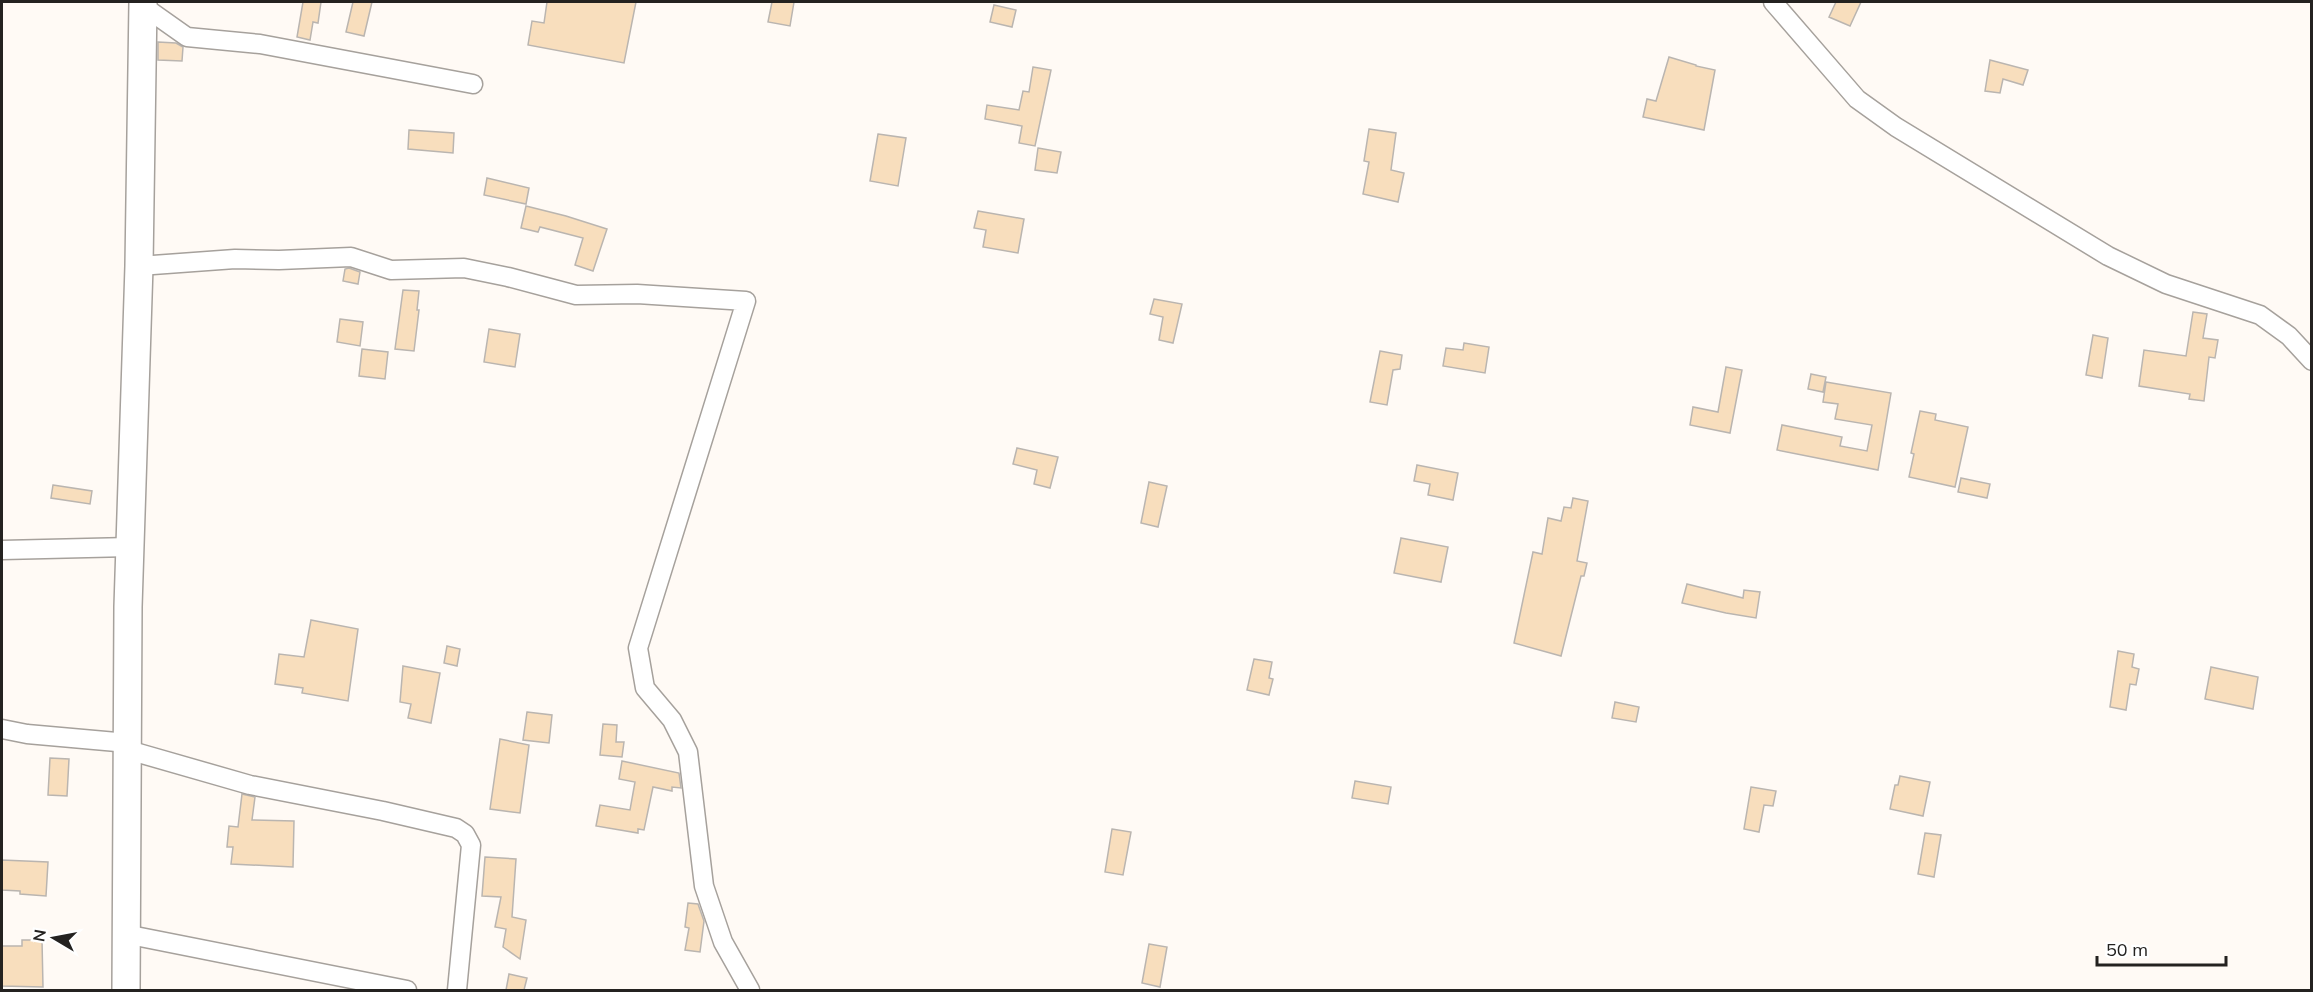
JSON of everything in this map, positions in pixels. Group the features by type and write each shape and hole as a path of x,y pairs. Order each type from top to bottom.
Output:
{"main road":[{"path":"126,990 128,617 143,4"}],"street":[{"path":"1773,2 1857,99 1896,127 2108,256 2166,284 2260,315 2289,336 2312,361"},
{"path":"143,4 187,37 260,44 473,84"},
{"path":"138,266 236,259 351,257 391,270 464,268 576,295 638,294 746,301 638,648 645,688 672,720 688,752 705,885 723,942 750,990"},
{"path":"2,550 130,547"},
{"path":"2,729 128,746 250,785 383,810 456,828 465,834 471,845 457,990"},
{"path":"125,934 407,990"}],"building":[{"path":"303,2 321,2 318,23 313,22 310,40 297,37"},
{"path":"353,2 372,2 364,36 346,32"},
{"path":"547,2 636,2 624,63 528,45 532,21 544,23"},
{"path":"772,2 794,2 790,26 768,22"},
{"path":"1836,2 1861,2 1850,26 1829,17"},
{"path":"994,5 1016,10 1012,27 990,22"},
{"path":"158,42 176,43 183,47 182,61 158,60"},
{"path":"1669,57 1715,70 1704,130 1643,117 1647,99 1656,101"},
{"path":"1990,60 2028,70 2023,85 2003,79 2000,93 1985,91"},
{"path":"1033,67 1051,70 1035,146 1019,143 1022,126 985,119 987,105 1019,110 1023,91 1029,92"},
{"path":"1369,129 1396,133 1391,170 1404,173 1398,202 1363,194 1369,162 1364,161"},
{"path":"409,130 454,133 453,153 408,149"},
{"path":"878,134 906,138 898,186 870,181"},
{"path":"1038,148 1061,152 1057,173 1035,170"},
{"path":"487,178 529,188 526,204 484,195"},
{"path":"526,206 607,229 593,271 575,265 583,238 540,227 538,232 521,228"},
{"path":"978,211 1024,219 1018,253 983,247 986,230 974,228"},
{"path":"345,269 360,272 358,284 343,281"},
{"path":"403,290 419,291 414,351 395,349"},
{"path":"1154,299 1182,304 1173,343 1159,340 1163,317 1150,314"},
{"path":"2193,312 2207,314 2203,338 2218,340 2215,358 2209,357 2204,401 2189,399 2190,394 2139,386 2144,350 2186,356"},
{"path":"340,319 363,322 360,346 337,342"},
{"path":"489,329 520,334 515,367 484,362"},
{"path":"2093,335 2108,338 2102,378 2086,375"},
{"path":"1464,343 1489,347 1485,373 1443,366 1446,348 1463,350"},
{"path":"362,349 388,352 385,379 359,376"},
{"path":"1380,351 1402,355 1400,369 1393,370 1387,405 1370,402"},
{"path":"1726,367 1742,370 1730,433 1690,425 1693,407 1718,412"},
{"path":"1811,374 1826,377 1823,392 1808,389"},
{"path":"1826,382 1891,393 1878,470 1777,450 1782,425 1842,437 1840,446 1867,451 1872,425 1835,419 1838,404 1823,402"},
{"path":"1920,411 1936,414 1935,420 1968,427 1955,487 1909,477 1914,454 1911,453"},
{"path":"1017,448 1058,457 1050,488 1034,484 1037,470 1013,464"},
{"path":"1417,465 1458,473 1453,500 1428,495 1430,484 1414,481"},
{"path":"1961,478 1990,484 1987,498 1958,492"},
{"path":"1149,482 1167,486 1158,527 1141,523"},
{"path":"53,485 92,491 90,504 51,498"},
{"path":"1573,498 1588,501 1577,561 1587,563 1584,576 1581,576 1561,656 1514,643 1533,552 1542,554 1548,518 1561,521 1564,507 1571,508"},
{"path":"1401,538 1448,547 1441,582 1394,573"},
{"path":"1687,584 1743,598 1744,590 1760,592 1756,618 1682,603"},
{"path":"311,620 358,629 348,701 302,693 303,688 275,684 279,654 304,657"},
{"path":"447,646 460,649 457,666 444,663"},
{"path":"2118,651 2134,654 2132,667 2139,669 2136,685 2130,684 2126,710 2110,707"},
{"path":"1254,659 1272,662 1269,678 1273,679 1269,695 1247,690"},
{"path":"403,666 440,673 431,723 408,718 411,704 400,702"},
{"path":"2211,667 2258,677 2253,709 2205,699"},
{"path":"1615,702 1639,707 1636,722 1612,718"},
{"path":"527,712 552,715 549,743 523,740"},
{"path":"603,724 617,725 616,742 624,742 622,757 600,755"},
{"path":"500,739 529,745 520,813 490,809"},
{"path":"50,758 69,759 67,796 48,795"},
{"path":"622,761 679,773 681,788 672,787 672,791 653,787 644,830 638,829 638,833 596,826 600,805 630,810 635,782 619,779"},
{"path":"1900,776 1930,782 1923,816 1890,809 1895,785 1898,785"},
{"path":"1355,781 1391,787 1388,804 1352,798"},
{"path":"1751,787 1776,791 1773,806 1764,805 1759,832 1744,829"},
{"path":"242,794 255,797 252,820 294,821 293,867 231,864 233,847 227,847 229,826 238,827"},
{"path":"1112,829 1131,832 1123,875 1105,872"},
{"path":"1925,833 1941,835 1934,877 1918,874"},
{"path":"485,857 516,859 512,917 526,920 520,959 503,947 506,929 495,927 501,897 482,896"},
{"path":"2,860 48,862 46,896 2,890"},
{"path":"688,903 698,904 704,921 700,952 685,950 689,928 685,927"},
{"path":"22,940 42,940 43,987 2,986 2,946 22,946"},
{"path":"1149,944 1167,947 1160,987 1142,983"},
{"path":"509,974 527,978 524,990 506,990"}]}
